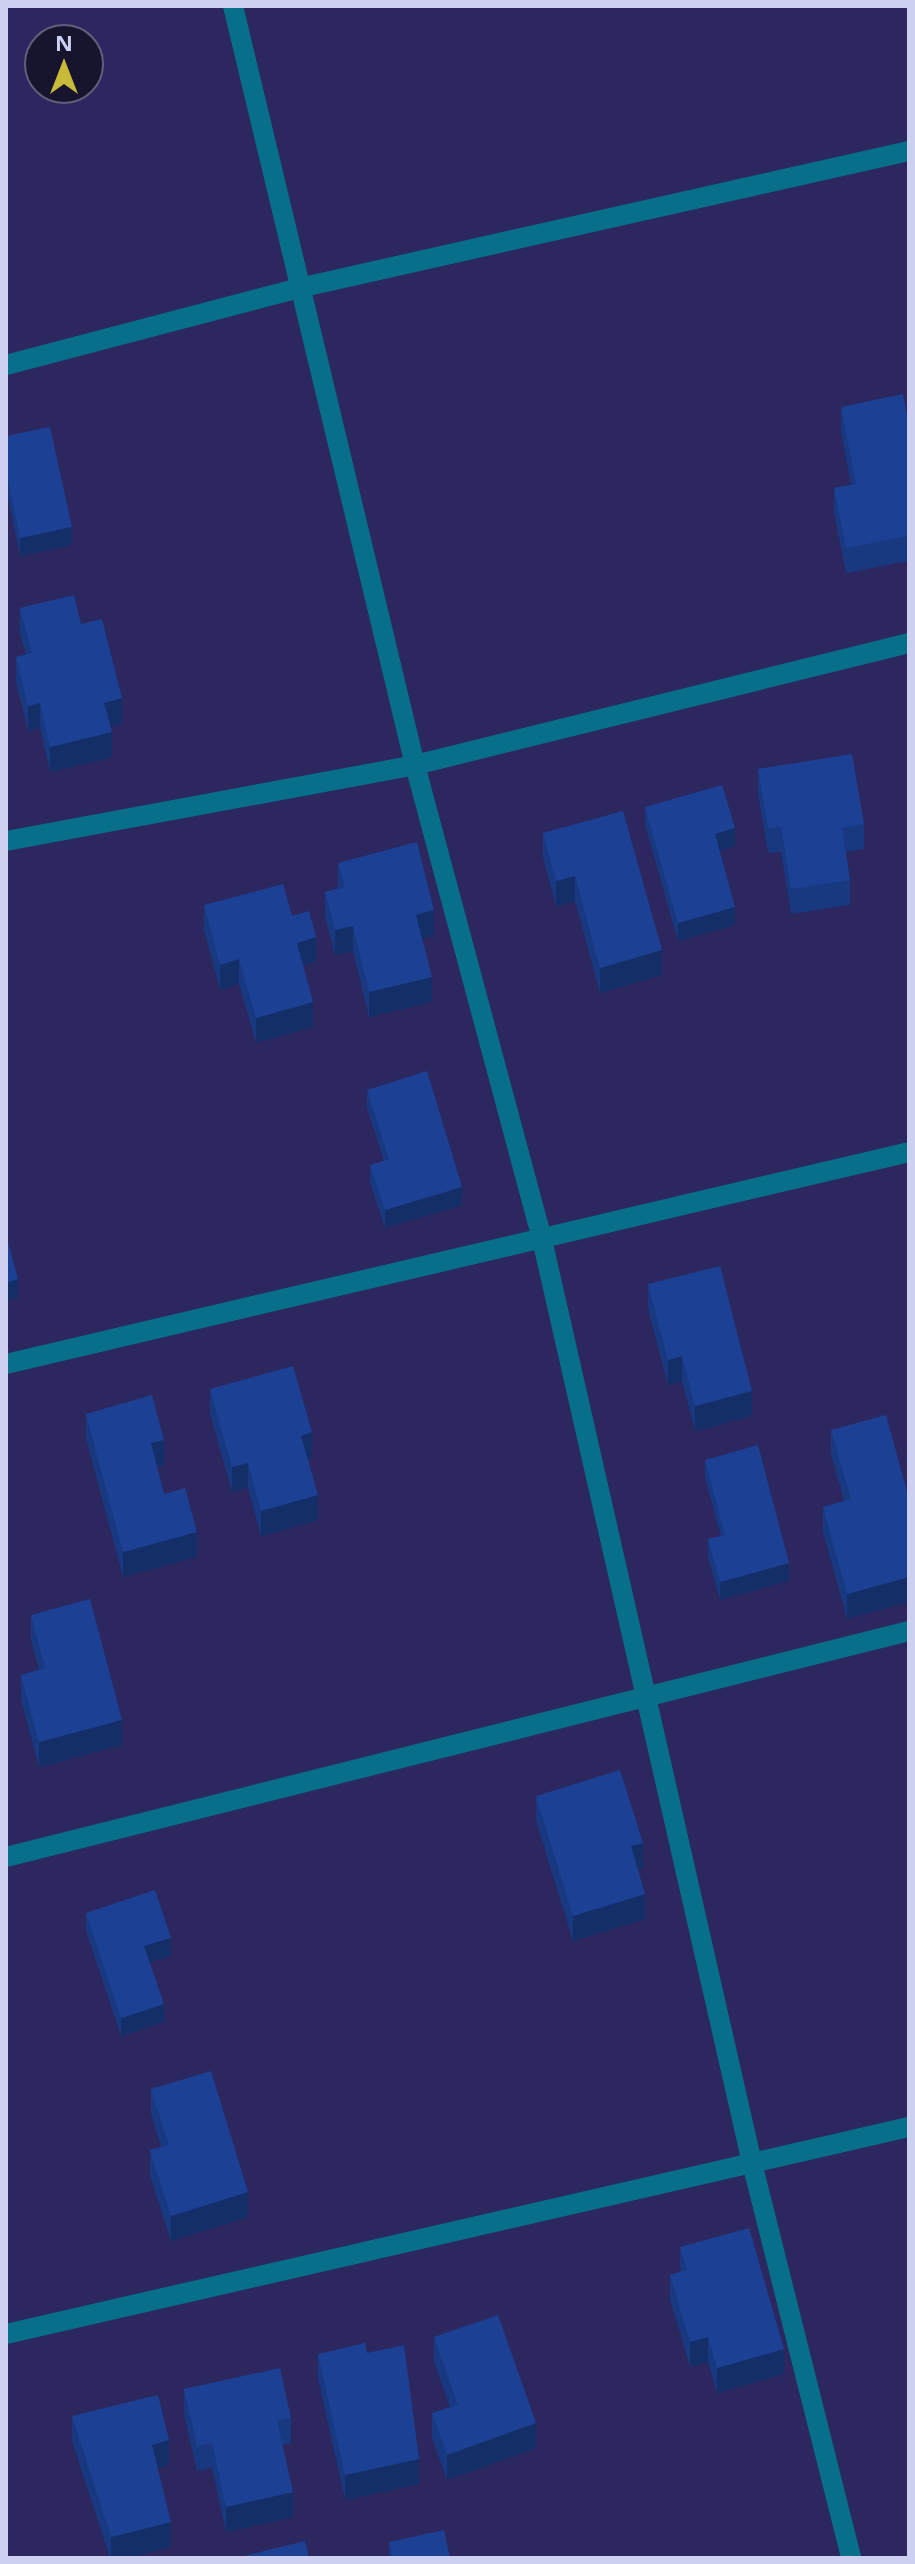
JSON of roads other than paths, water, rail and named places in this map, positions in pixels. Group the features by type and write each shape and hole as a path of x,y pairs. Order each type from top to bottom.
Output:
{"street":[{"path":"233,6 415,765 541,1235 752,2163 851,2558"},
{"path":"6,365 299,288 909,151"},
{"path":"6,841 415,765 909,643"},
{"path":"6,1364 541,1235 909,1152"},
{"path":"6,1857 909,1631"},
{"path":"6,2334 909,2127"}]}
